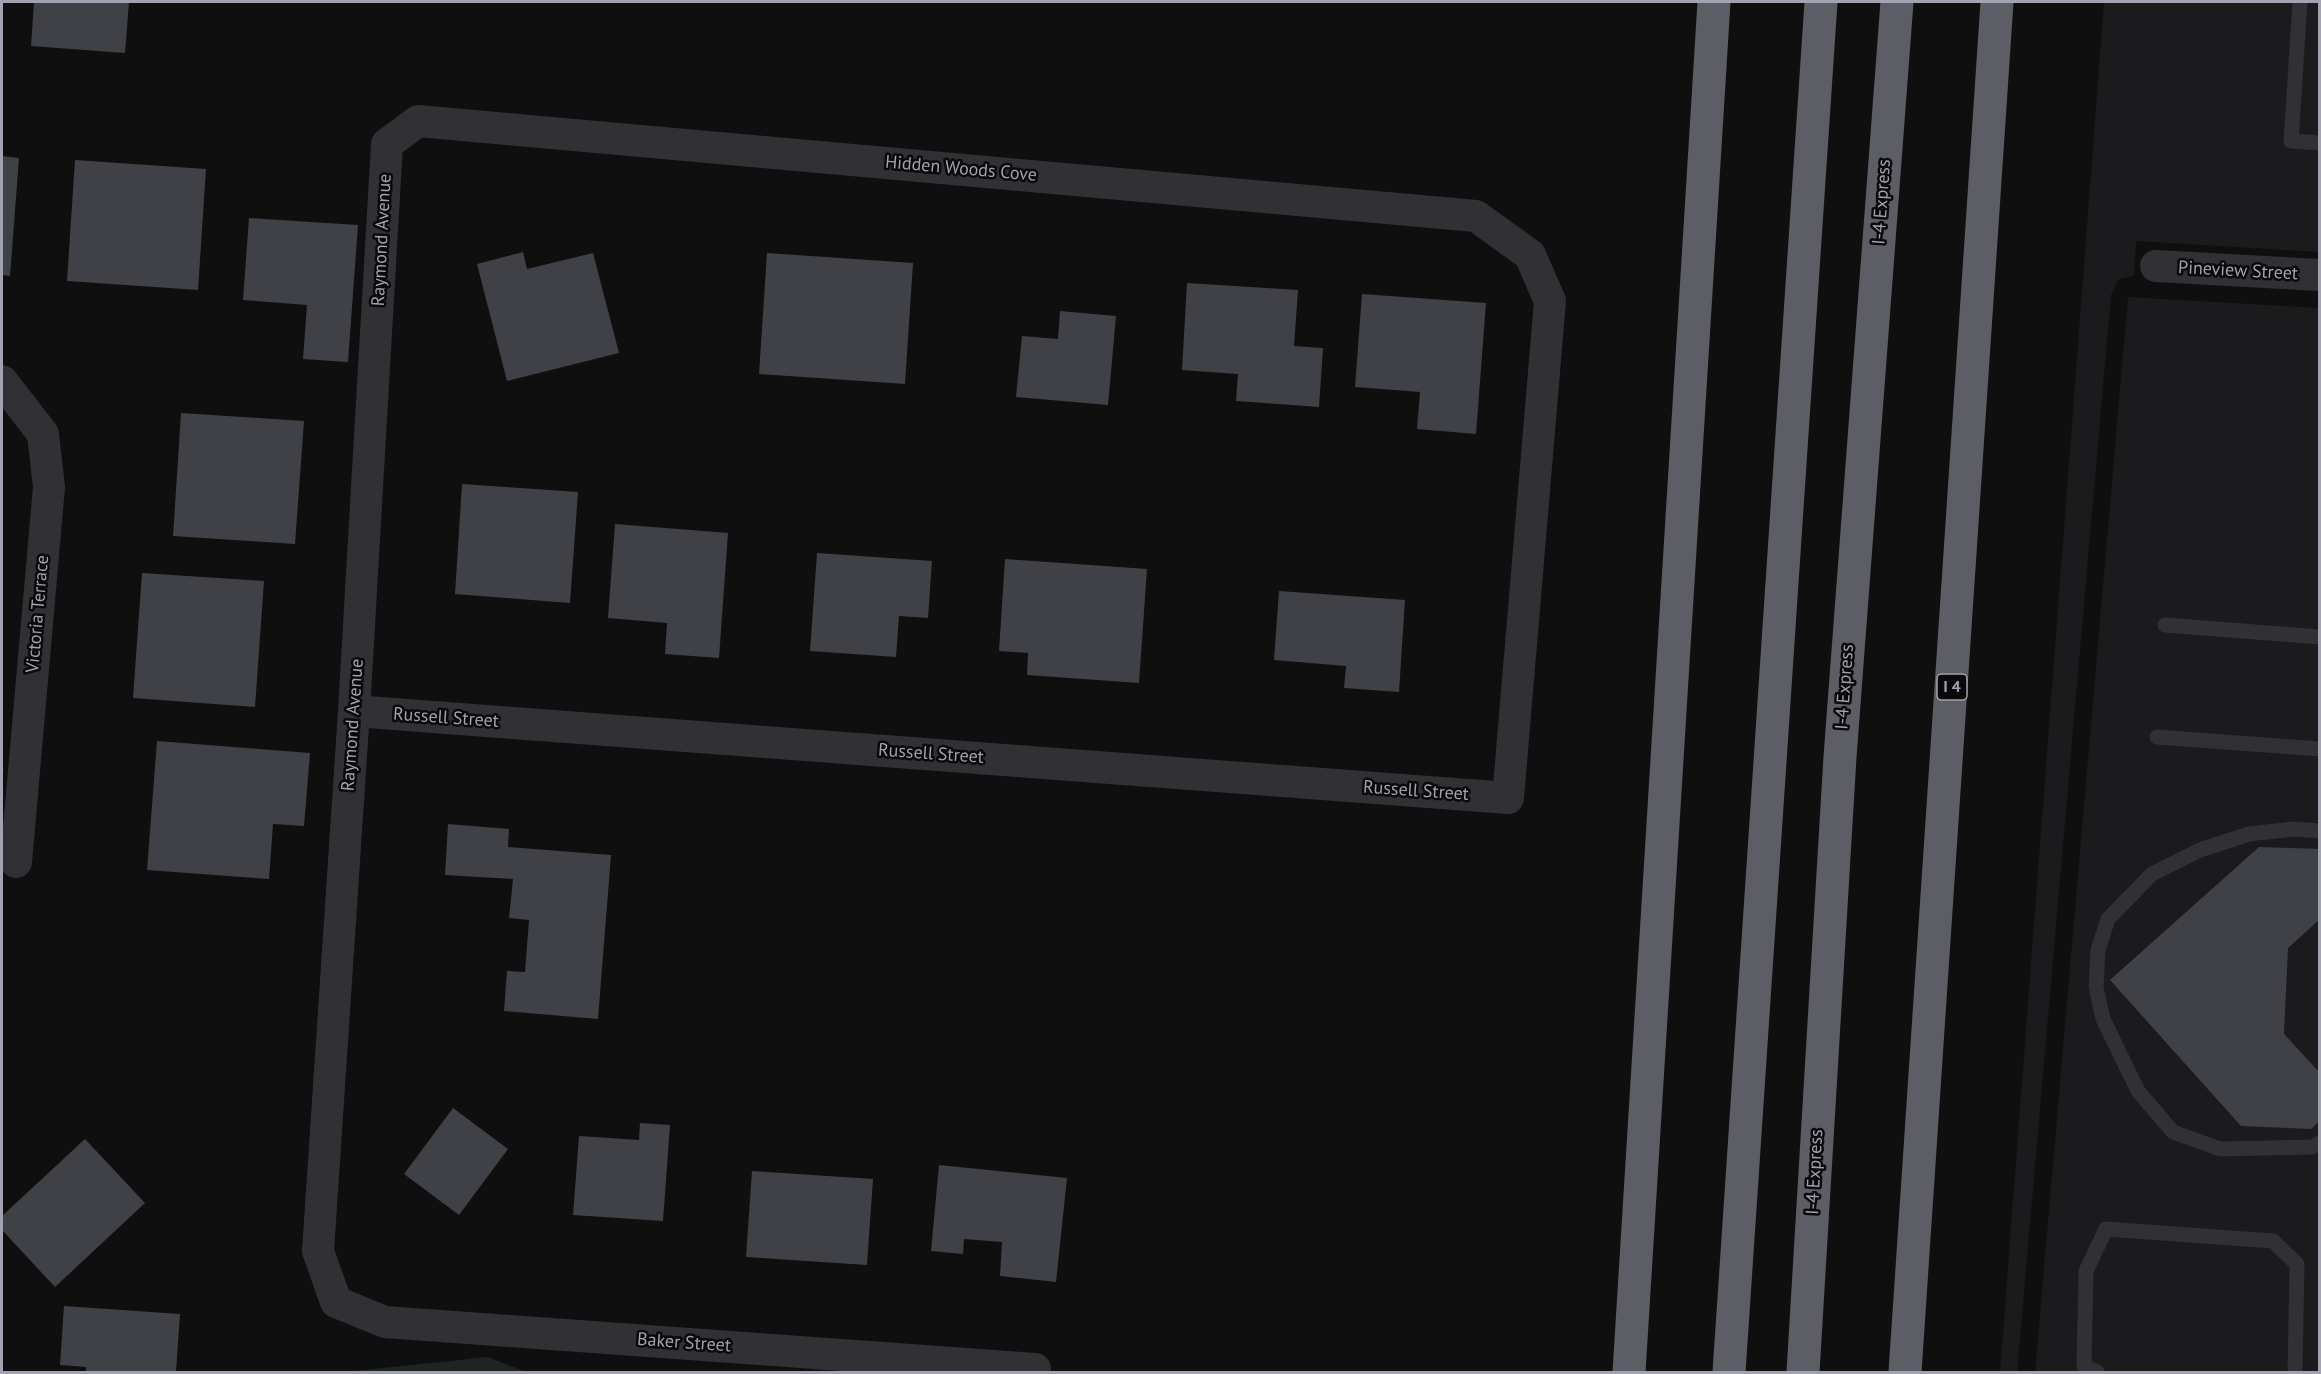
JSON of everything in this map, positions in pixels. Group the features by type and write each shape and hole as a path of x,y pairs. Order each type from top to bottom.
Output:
{"highway":[{"path":"1629,1372 1714,2"},
{"path":"1729,1372 1821,2"},
{"name":"I-4 Express","path":"1803,1372 1840,757 1897,2"},
{"name":"I 4","path":"1905,1372 1997,2"}],"street":[{"name":"Hidden Woods Cove","path":"387,144 418,121 1476,216 1530,255 1550,301 1508,798"},
{"name":"Raymond Avenue","path":"336,1302 318,1251 354,711 387,144"},
{"name":"Pineview Street","path":"2156,266 2319,275"},
{"name":"Victoria Terrace","path":"2,381 43,434 49,487 16,862"},
{"name":"Russell Street","path":"354,711 1508,798"},
{"name":"Baker Street","path":"336,1302 385,1322 750,1360 1035,1369"}],"lane":[{"path":"2300,2 2291,141 2319,142"},
{"path":"2165,625 2319,637"},
{"path":"2157,737 2319,749"},
{"path":"2319,831 2294,829 2249,834 2200,850 2152,874 2108,919 2098,950 2096,987 2103,1019 2128,1072 2148,1104 2174,1132 2220,1149 2312,1147 2319,1143"},
{"path":"2097,1372 2084,1366 2086,1271 2106,1229 2273,1241 2297,1264 2295,1372"}],"shaded area":[{"path":"2104,2 2319,2 2319,252 2136,241 2134,276 2119,279 2111,295 2017,1372 2000,1372"},
{"path":"2128,297 2319,308 2319,1372 2035,1372"},
{"path":"488,1357 526,1372 345,1372"}],"building":[{"path":"34,2 129,2 125,53 31,46"},
{"path":"2,156 19,158 10,276 2,275"},
{"path":"75,160 206,169 198,290 67,281"},
{"path":"249,218 358,225 348,362 303,359 307,305 243,300"},
{"path":"523,252 527,269 593,253 619,353 507,381 477,264"},
{"path":"767,253 913,263 905,384 759,374"},
{"path":"1187,283 1298,290 1294,346 1323,348 1319,407 1236,401 1238,374 1182,370"},
{"path":"1362,294 1486,303 1476,434 1417,429 1420,392 1355,387"},
{"path":"1060,311 1116,316 1108,405 1016,397 1022,336 1058,339"},
{"path":"181,413 304,421 295,544 173,536"},
{"path":"462,484 578,492 570,603 455,594"},
{"path":"615,524 728,533 719,658 665,654 667,623 608,618"},
{"path":"817,553 932,561 928,618 899,616 896,657 810,651"},
{"path":"1005,559 1147,569 1139,683 1027,675 1028,653 999,651"},
{"path":"142,573 264,581 255,707 133,698"},
{"path":"1279,591 1405,600 1399,692 1344,688 1346,666 1274,660"},
{"path":"157,741 310,753 304,826 273,824 269,879 147,870"},
{"path":"448,824 509,829 508,847 611,855 598,1019 504,1011 507,971 525,972 529,920 509,918 513,879 445,875"},
{"path":"2259,847 2320,849 2320,919 2288,948 2284,1034 2320,1073 2320,1121 2311,1129 2241,1126 2110,980"},
{"path":"453,1108 508,1149 459,1215 404,1174"},
{"path":"640,1123 670,1125 663,1221 573,1215 579,1136 639,1140"},
{"path":"85,1139 145,1203 55,1287 2,1230 2,1216"},
{"path":"939,1165 1067,1178 1056,1282 1000,1276 1002,1242 964,1239 963,1254 931,1251"},
{"path":"752,1171 873,1179 867,1265 746,1257"},
{"path":"64,1306 180,1314 176,1372 86,1372 86,1367 60,1365"}]}
